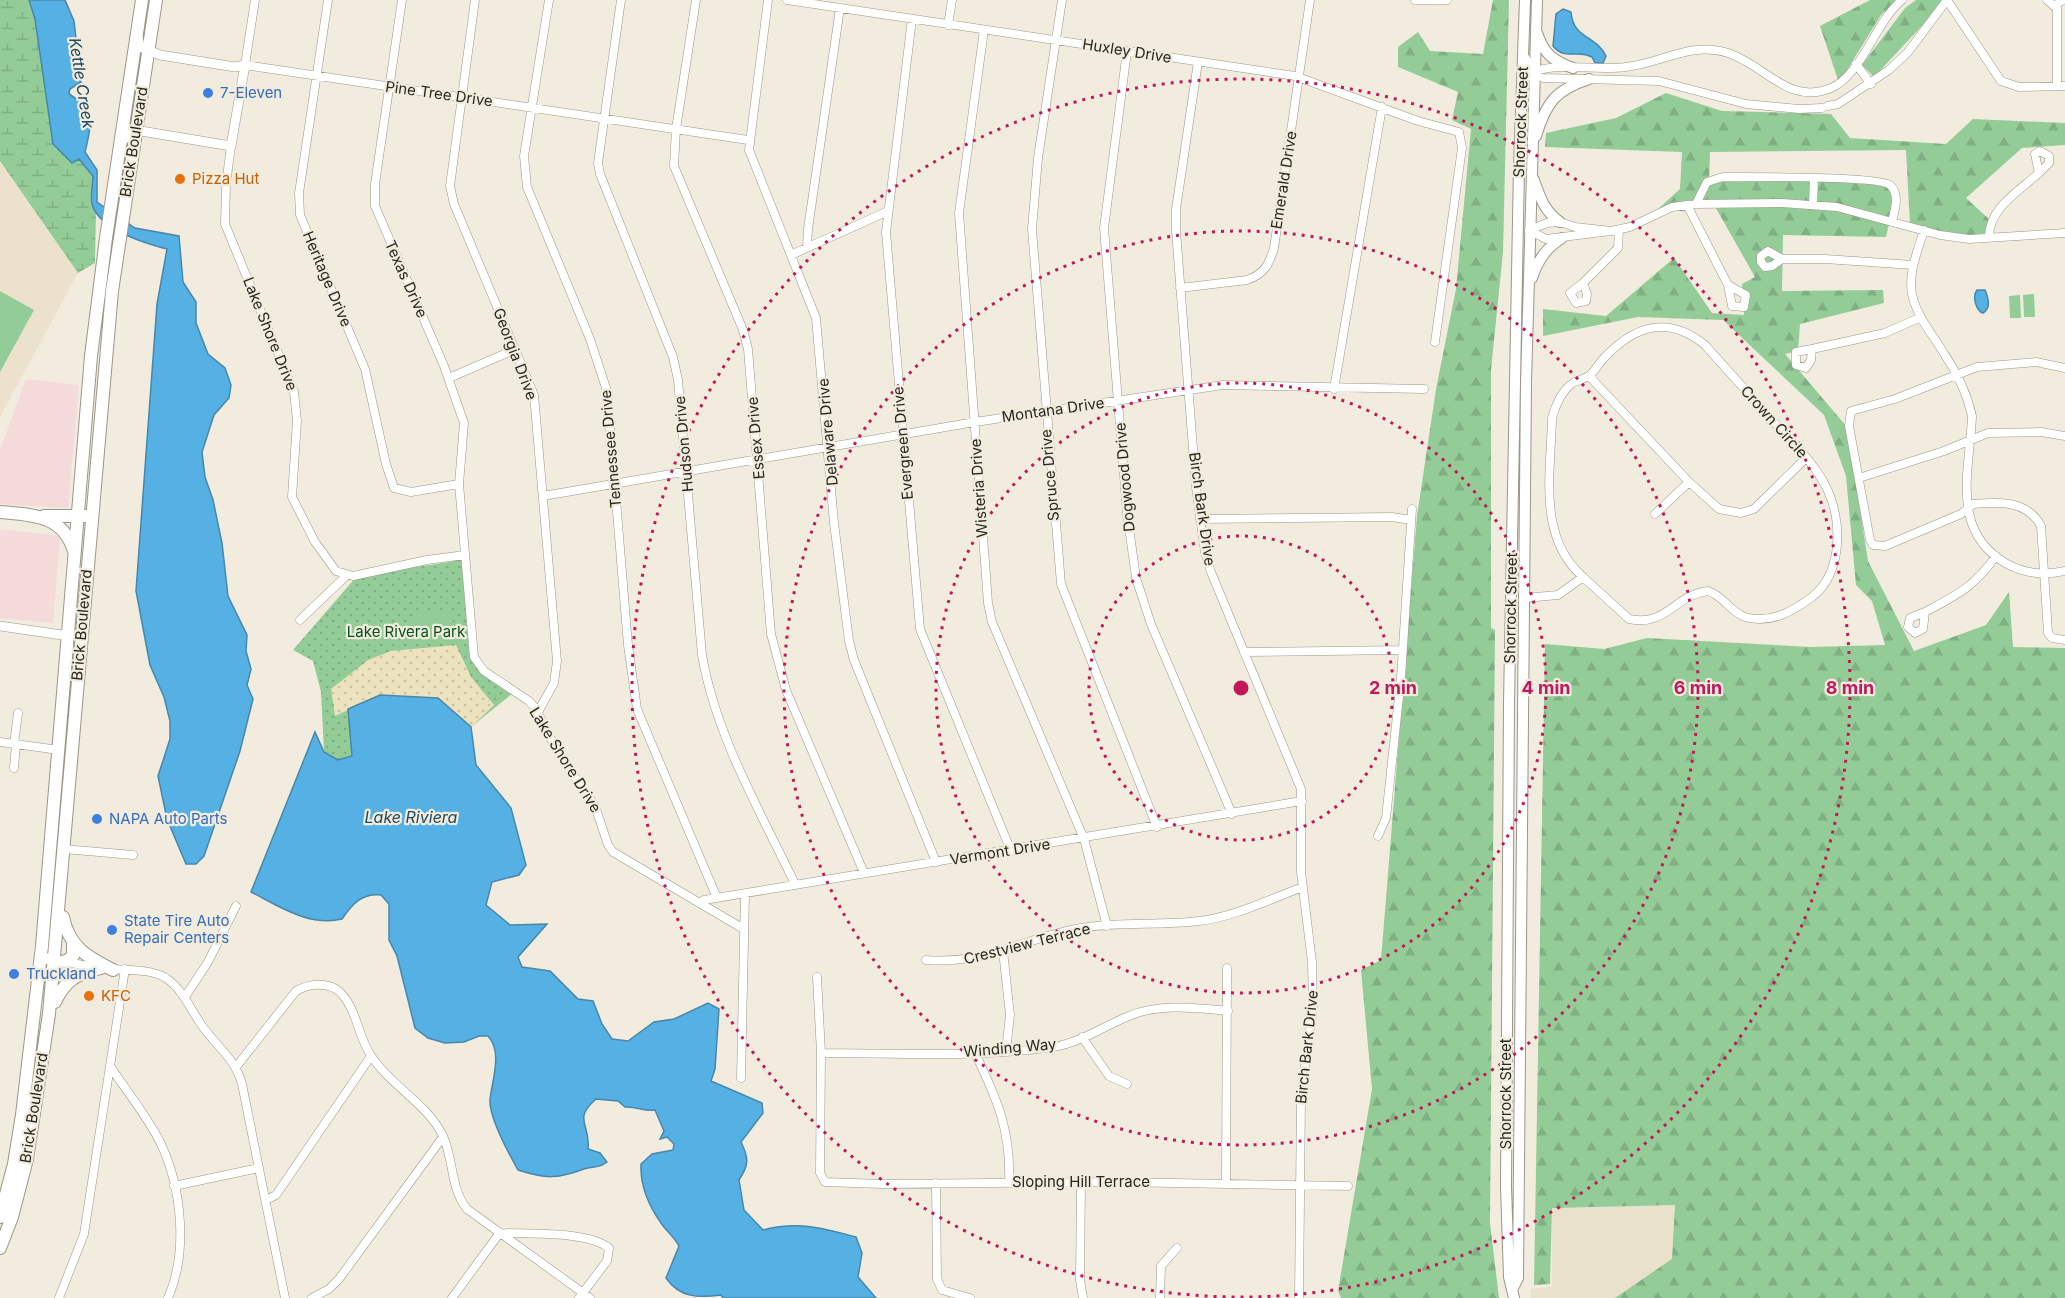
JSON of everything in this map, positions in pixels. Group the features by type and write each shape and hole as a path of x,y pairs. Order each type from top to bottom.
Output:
{"main road":[{"name":"Brick Boulevard","path":"0,1248 12,1217 27,1160 59,962 64,849 112,239 111,205 142,0"},
{"name":"Brick Boulevard","path":"0,1217 14,1164 22,1115 42,946 91,356 112,239 123,213 156,0"},
{"name":"Shorrock Street","path":"1514,1293 1509,1277 1506,1187 1510,676 1516,302 1525,0"},
{"name":"Shorrock Street","path":"1514,1293 1518,1278 1529,230 1537,0"},
{"path":"1535,26 1547,55 1556,62 1573,68"},
{"path":"1532,147 1543,111 1555,96 1575,83 1589,79"},
{"path":"1516,302 1524,240 1529,230 1524,214 1519,167"},
{"path":"1532,173 1543,204 1550,215 1560,222"},
{"path":"1528,290 1537,264 1546,250 1562,238"},
{"path":"0,512 78,518 92,511"},
{"path":"31,515 62,527 70,538 75,554"},
{"path":"1510,676 1516,613 1525,598 1518,591 1512,518"},
{"path":"69,636 79,654"},
{"path":"60,907 64,926 73,944 91,959 113,969"},
{"path":"42,946 59,962 73,956 73,944"},
{"path":"49,1014 61,988 69,980 84,971 113,969"}],"street":[{"name":"Lake Shore Drive","path":"255,0 231,146 223,217 294,392 297,413 292,497 332,567 347,575"},
{"name":"Heritage Drive","path":"328,0 299,193 300,215 365,369 386,464 394,488 402,492 459,484"},
{"name":"Texas Drive","path":"402,0 375,184 375,206 449,378 464,423 459,484 465,555"},
{"name":"Georgia Drive","path":"475,0 460,97 450,186 454,204 534,395 557,661 554,684 538,712"},
{"name":"Tennessee Drive","path":"549,0 524,156 526,187 601,370 607,391 635,701 644,729 717,898"},
{"name":"Hudson Drive","path":"621,0 598,163 600,174 673,357 686,472 702,655 708,688 736,758 795,884"},
{"name":"Essex Drive","path":"696,0 673,150 678,178 745,340 771,634 779,671 864,873"},
{"name":"Delaware Drive","path":"768,0 748,140 753,166 818,325 834,523 852,651 936,862"},
{"name":"Huxley Drive","path":"787,0 1299,77 1459,132 1462,148 1435,342"},
{"path":"948,25 952,0"},
{"name":"Spruce Drive","path":"1062,0 1038,158 1032,229 1044,411 1064,597 1157,827"},
{"name":"Emerald Drive","path":"1180,288 1247,280 1264,271 1269,263 1274,248 1310,0"},
{"path":"1415,0 1447,0"},
{"path":"1521,84 1534,72 1573,68 1628,67 1684,51 1713,51 1741,59 1786,88 1815,93 1832,88 1856,64 1886,16 1902,0"},
{"path":"1523,53 1534,72 1543,78 1659,81 1746,104 1802,109 1825,107 1838,104 1871,84 1908,52 1947,0 2001,81 2019,87 2061,86 2060,3 2051,5 2047,0"},
{"path":"807,247 840,8"},
{"name":"Evergreen Drive","path":"912,19 886,212 888,269 920,629 1011,851"},
{"name":"Wisteria Drive","path":"984,30 959,213 988,603 992,622 1084,839 1107,926"},
{"path":"138,37 140,47 149,52"},
{"name":"Dogwood Drive","path":"1127,51 1104,228 1127,513 1136,578 1151,624 1232,814"},
{"name":"Pine Tree Drive","path":"149,52 235,67 245,65 316,75 748,140"},
{"name":"Birch Bark Drive","path":"1198,62 1176,209 1180,288 1200,519 1210,572 1297,776 1302,801 1303,887 1312,962 1313,1009 1301,1096 1299,1298"},
{"path":"1856,64 1871,84"},
{"path":"1802,92 1802,109"},
{"path":"1334,389 1382,107"},
{"path":"120,143 135,130 231,146"},
{"path":"1989,237 1989,226 1994,213 2039,173"},
{"path":"1696,204 1707,182 1717,178 1886,182 1895,191 1892,220"},
{"path":"1812,204 1814,179"},
{"path":"1529,230 1546,238 1562,238 1615,231 1671,207 1696,204 1812,204 1860,211 1924,230 1970,239 2065,233"},
{"path":"1687,205 1728,285"},
{"path":"791,255 886,212"},
{"path":"1529,230 1540,224 1560,222 1575,227 1615,231"},
{"path":"1924,230 1914,265 1912,294 1921,317 1956,375 1971,408 1967,509 1976,536 1996,556 2025,572 2044,574 2065,571"},
{"path":"1583,283 1618,248 1615,231"},
{"path":"1782,260 1825,259 1914,265"},
{"path":"1812,349 1885,333 1921,317"},
{"name":"Crown Circle","path":"1650,327 1686,332 1705,345 1806,458 1825,484 1831,500 1836,523 1837,554 1826,580 1817,593 1787,614 1769,618 1746,617 1735,612 1722,598 1708,591 1682,600 1661,617 1639,621 1629,619 1583,577 1562,550 1551,527 1552,418 1555,406 1573,383 1589,376 1605,357 1639,330 1650,327"},
{"path":"449,378 516,349"},
{"path":"2065,368 2036,362 1977,368 1895,399 1851,411 1849,426 1870,540 1874,545 1886,546 1967,509 1973,504 1997,502 2017,504 2031,514 2041,526 2048,633 2052,638 2065,640"},
{"path":"1589,376 1689,482 1719,510 1741,513 1754,509 1806,458"},
{"name":"Montana Drive","path":"543,496 975,422 1223,386 1424,389"},
{"path":"1859,478 1944,451 1971,439 2001,431 2041,432 2065,436"},
{"path":"1655,514 1689,482"},
{"path":"1378,836 1386,818 1402,650 1412,509"},
{"path":"1200,519 1392,517 1411,520"},
{"path":"300,620 347,575 465,555"},
{"name":"Lake Shore Drive","path":"465,555 474,657 484,671 529,701 538,712 556,749 595,806 604,835 613,852 742,928"},
{"path":"1925,612 1965,592 1984,574 1996,556"},
{"path":"1525,598 1558,595 1583,577"},
{"path":"0,626 69,636"},
{"path":"1244,652 1402,650"},
{"path":"14,768 18,713"},
{"path":"0,742 59,750"},
{"name":"Vermont Drive","path":"699,903 795,884 1011,851 1302,801"},
{"path":"64,849 134,855"},
{"name":"Crestview Terrace","path":"926,960 951,962 1003,951 1076,929 1201,921 1303,887"},
{"path":"741,1078 742,928 745,894"},
{"path":"185,997 208,962 236,906"},
{"path":"1003,951 1010,1015 1006,1051"},
{"path":"59,962 165,977 185,997 206,1030 236,1067 242,1084 285,1298"},
{"path":"1226,1184 1227,968"},
{"path":"59,1298 84,1234 122,988 113,969"},
{"path":"817,977 821,1053"},
{"path":"236,1067 296,991 311,984 334,988 349,1005 371,1056 433,1120 443,1137 460,1200 477,1218 498,1234 584,1296 610,1254 609,1248 604,1244 586,1239 541,1234 498,1234"},
{"name":"Winding Way","path":"821,1053 975,1053 1056,1046 1131,1015 1148,1011 1172,1008 1228,1011"},
{"path":"1082,1037 1109,1076 1127,1084"},
{"name":"Sloping Hill Terrace","path":"821,1053 820,1173 825,1182 1081,1182 1348,1186"},
{"path":"975,1053 1004,1118 1008,1138 1009,1182"},
{"path":"266,1200 276,1195 371,1056"},
{"path":"110,1066 161,1144 174,1186 179,1224 179,1262 177,1278 168,1298"},
{"path":"312,1298 329,1289 339,1279 443,1137"},
{"path":"174,1186 259,1168"},
{"path":"1081,1182 1082,1296"},
{"path":"936,1183 937,1279 942,1290 970,1298"},
{"path":"453,1298 498,1234"},
{"path":"1160,1298 1161,1266 1177,1248"}],"shaded area":[{"path":"0,161 78,273 0,417"},
{"path":"26,379 79,385 68,508 0,504 0,450"},
{"path":"0,529 60,536 53,623 0,618"},
{"path":"1680,1201 1679,1259 1628,1298 1531,1298 1531,1289 1552,1287 1552,1204"}],"green space":[{"path":"0,0 29,0 79,158 94,176 91,202 96,212 95,263 78,273 0,161"},
{"path":"1493,0 1509,0 1503,252 1491,370 1491,628 1495,630 1490,1223 1499,1298 1341,1298 1338,1291 1372,1089 1361,970 1381,960 1417,516 1436,389 1456,289 1471,129 1452,120 1458,92 1398,67 1398,47 1418,32 1430,51 1483,54"},
{"path":"1870,0 1897,0 1881,15 1839,83 1820,26"},
{"path":"1916,0 1946,0 1874,77 1862,65 1905,8"},
{"path":"1666,93 1722,111 1831,114 1850,138 1946,144 1973,119 2065,123 2065,145 2022,148 1966,198 1990,220 1988,237 1926,230 1910,225 1906,150 1710,152 1709,182 1880,180 1896,194 1886,237 1783,235 1782,291 1883,290 1884,303 1800,324 1798,351 1785,354 1847,427 1868,561 1914,651 1986,625 2009,592 2013,647 2065,648 2065,1298 1615,1298 1672,1259 1675,1205 1552,1208 1550,1284 1534,1285 1545,644 1604,649 1647,638 1810,647 1885,645 1872,601 1856,585 1846,476 1824,415 1723,320 1638,317 1543,336 1543,309 1606,316 1674,258 1712,313 1744,315 1742,284 1755,277 1713,203 1657,210 1680,189 1682,152 1545,147 1546,133 1616,118"},
{"path":"0,291 34,310 0,372"},
{"path":"2034,294 2035,317 2024,317 2023,295"},
{"path":"2020,295 2021,318 2010,318 2009,296"},
{"name":"Lake Rivera Park","path":"462,560 473,658 513,693 471,727 437,698 352,756 338,760 324,752 321,692 313,661 293,650 357,576"},
{"path":"451,609 455,639 417,644 413,614"}],"sand":[{"path":"456,645 471,677 494,705 471,727 437,698 380,695 335,716 331,689 368,660 391,651"}],"water":[{"path":"29,0 65,0 74,21 81,82 70,89 69,93 85,104 90,115 85,152 97,170 97,202 135,228 179,236 183,282 196,302 196,323 208,354 225,368 231,385 229,398 214,415 202,452 205,477 213,500 222,543 228,596 247,635 246,651 251,669 247,685 253,699 240,751 204,856 196,864 186,864 167,819 158,776 170,739 170,721 164,697 150,665 136,591 157,304 167,249 124,234 103,221 92,204 93,176 79,159 72,163 53,144 35,19"},
{"path":"1563,9 1571,12 1573,21 1580,32 1602,49 1606,56 1603,63 1595,63 1592,57 1587,55 1562,53 1553,46 1556,14"},
{"path":"1977,290 1985,290 1988,299 1988,308 1983,313 1978,309 1976,303"},
{"name":"Lake Riviera","path":"380,695 438,698 471,727 476,765 511,808 526,865 519,875 492,882 486,905 510,925 547,924 518,957 522,967 550,971 578,999 593,1001 602,1024 612,1039 628,1041 654,1022 674,1019 708,1003 719,1009 715,1069 711,1081 762,1103 763,1113 741,1142 747,1161 739,1180 744,1210 763,1230 799,1226 821,1228 856,1237 862,1253 858,1277 876,1298 723,1298 721,1295 690,1295 677,1290 666,1278 679,1246 653,1210 642,1180 641,1164 652,1154 673,1150 674,1144 667,1137 660,1139 664,1131 655,1110 625,1107 618,1101 596,1099 585,1112 584,1117 588,1149 600,1153 607,1162 559,1176 536,1175 518,1170 500,1136 491,1108 496,1058 492,1043 488,1036 479,1036 464,1042 445,1043 428,1038 415,1028 397,956 389,940 389,904 381,895 363,898 354,904 342,919 330,921 295,914 251,892 315,732 324,752 338,760 352,756 348,709"}],"place":[{"name":"7-Eleven","path":"208,93"},
{"name":"Pizza Hut","path":"180,179"},
{"name":"NAPA Auto Parts","path":"97,819"},
{"name":"State Tire Auto Repair Centers","path":"112,930"},
{"name":"Truckland","path":"14,974"},
{"name":"KFC","path":"89,996"}],"water label":[{"name":"Kettle Creek","path":"82,83"}]}
